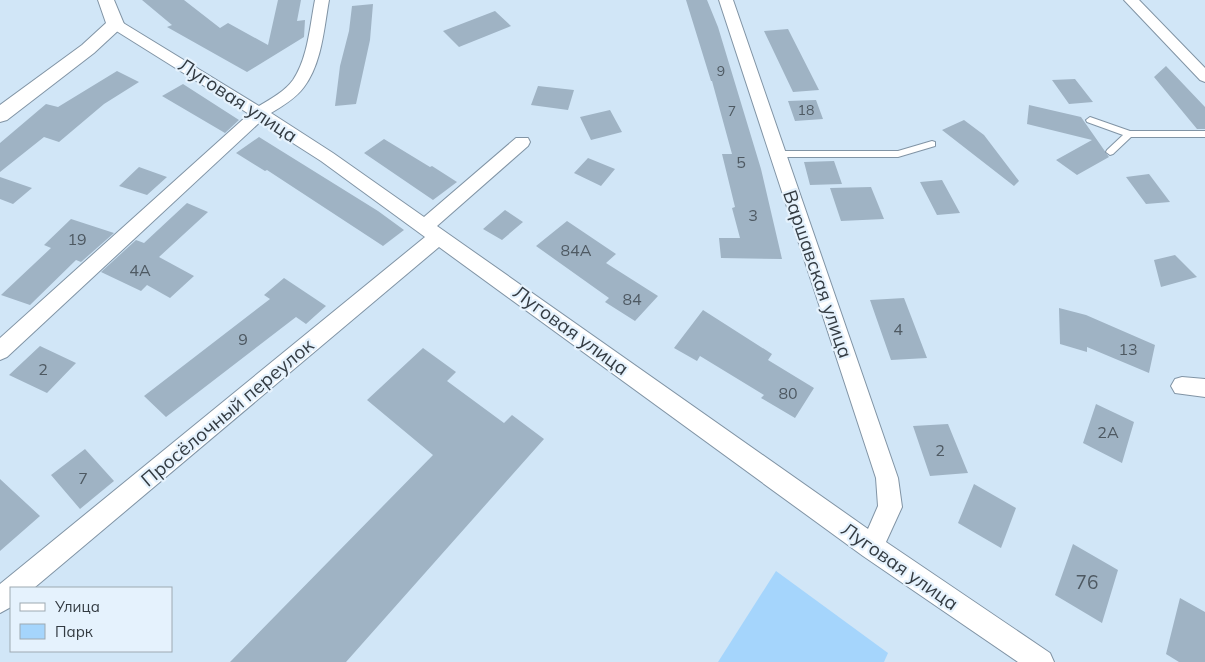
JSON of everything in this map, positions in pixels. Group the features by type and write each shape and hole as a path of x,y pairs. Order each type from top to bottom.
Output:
{"street":[{"path":"0,115 88,49 114,24 106,0"},
{"path":"0,351 259,114 286,96 300,81 315,37 322,0"},
{"name":"Варшавская улица","path":"726,0 887,478 890,507 872,547"},
{"path":"1131,0 1205,78"},
{"name":"Луговая улица","path":"114,24 176,60 327,157 872,547 1041,662"},
{"name":"Просёлочный переулок","path":"16,587 432,231 522,142"},
{"path":"1182,386 1205,388"},
{"path":"0,600 10,592"}],"lane":[{"path":"1090,120 1129,134 1205,134"},
{"path":"1110,152 1129,134"},
{"path":"778,154 898,154 932,144"}],"green space":[{"path":"776,571 888,653 884,662 718,662"}],"building":[{"path":"142,0 184,0 220,28 228,23 268,45 278,0 301,0 297,21 305,20 304,37 247,72 167,27 172,25"},
{"path":"686,0 707,0 718,27 761,169 782,259 721,258 719,238 740,238 732,208 735,207 722,154 732,154 712,81"},
{"path":"373,4 370,40 356,104 335,106 340,66 349,31 352,6"},
{"path":"495,11 511,26 459,47 443,31"},
{"path":"788,29 819,90 793,92 764,31"},
{"path":"1166,66 1205,107 1205,129 1197,129 1154,77"},
{"path":"117,71 139,82 104,104 59,142 44,137 0,172 0,143 46,104 58,107"},
{"path":"1075,79 1093,102 1069,104 1052,80"},
{"path":"183,84 239,120 225,133 162,96"},
{"path":"538,86 574,90 568,110 531,105"},
{"path":"816,100 823,119 795,121 788,101"},
{"path":"1029,105 1081,117 1109,157 1077,175 1056,160 1092,140 1027,124"},
{"path":"610,110 622,132 591,140 580,117"},
{"path":"964,120 984,135 1019,181 1014,186 942,130"},
{"path":"259,137 378,211 404,230 383,246 267,170 265,171 236,153"},
{"path":"384,139 457,182 433,200 364,153"},
{"path":"588,158 615,169 601,186 574,173"},
{"path":"834,161 842,184 810,185 804,162"},
{"path":"139,167 167,177 147,195 119,186"},
{"path":"1149,174 1170,202 1146,204 1126,177"},
{"path":"0,177 32,188 13,204 0,199"},
{"path":"942,180 960,213 937,215 920,182"},
{"path":"871,187 884,219 841,221 830,188"},
{"path":"187,203 208,212 159,257 194,276 170,298 147,285 141,291 101,272 136,240 144,243"},
{"path":"505,210 523,222 502,240 483,229"},
{"path":"71,219 114,233 81,262 76,260 30,305 1,295 51,248 44,245"},
{"path":"567,221 616,254 606,263 658,296 635,321 605,302 609,298 536,246"},
{"path":"1175,255 1197,277 1161,287 1154,260"},
{"path":"284,278 326,306 306,324 296,317 166,417 144,396 270,299 264,295"},
{"path":"904,298 927,358 891,360 870,300"},
{"path":"1059,308 1086,315 1155,345 1149,373 1087,347 1087,352 1060,344"},
{"path":"703,310 772,354 768,360 814,388 795,418 761,398 764,395 700,356 697,361 674,348"},
{"path":"40,346 76,363 47,393 9,375"},
{"path":"423,348 456,372 447,381 504,423 512,415 544,439 346,662 230,662 433,455 367,400"},
{"path":"1096,404 1134,422 1122,463 1083,443"},
{"path":"948,424 968,473 930,476 913,426"},
{"path":"85,449 114,481 80,509 51,475"},
{"path":"0,479 40,516 0,551"},
{"path":"974,484 1016,508 1001,548 958,523"},
{"path":"1073,544 1118,570 1102,623 1055,595"},
{"path":"1180,598 1205,612 1205,662 1179,662 1166,654"}]}
